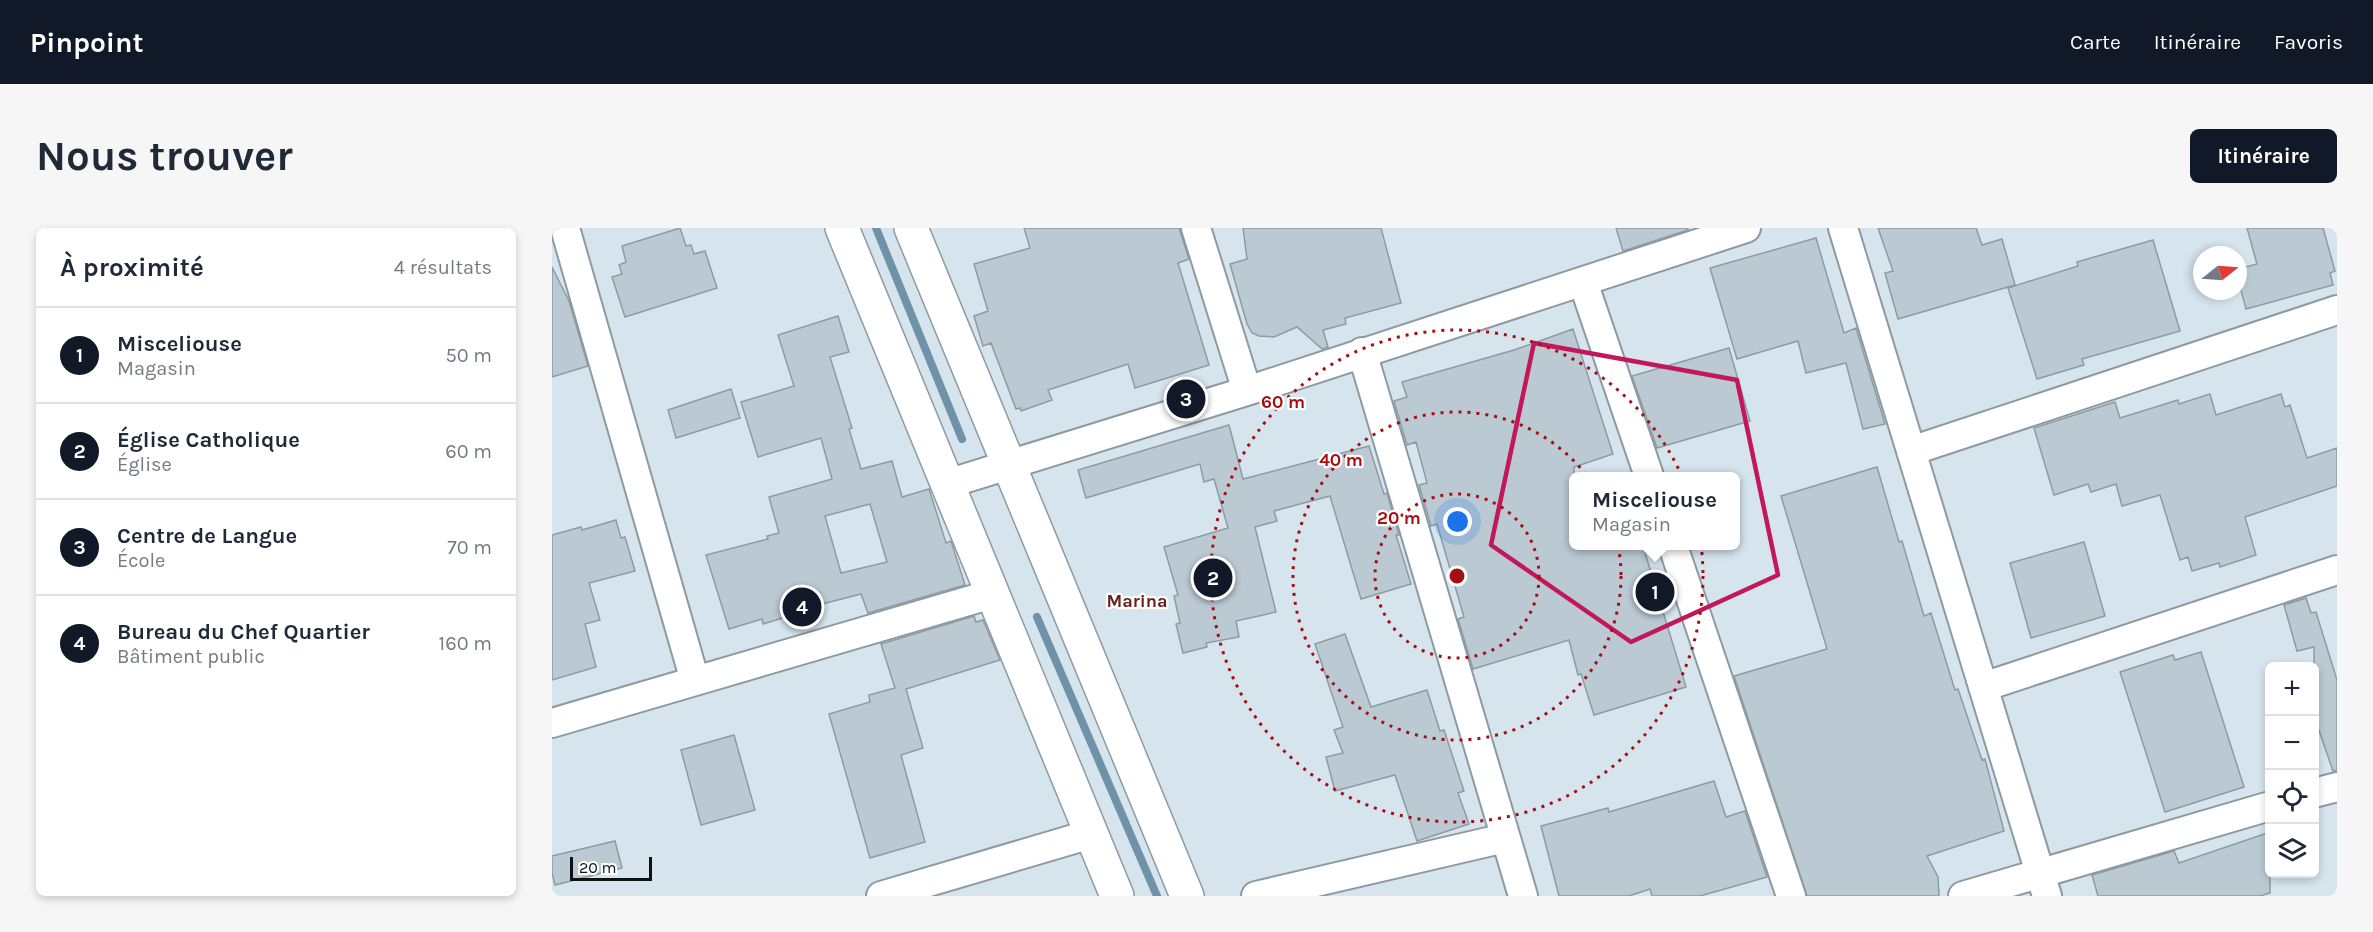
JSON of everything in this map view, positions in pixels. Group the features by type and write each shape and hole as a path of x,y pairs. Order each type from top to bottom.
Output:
{"street":[{"path":"565,228 695,681"},
{"path":"842,228 1117,896"},
{"path":"911,228 1187,896"},
{"path":"1196,228 1247,391"},
{"path":"947,484 1247,391 1746,228"},
{"path":"1843,228 2044,884"},
{"path":"1583,282 1647,472"},
{"path":"1911,451 2337,310"},
{"path":"1362,352 1522,896"},
{"path":"1673,550 1791,896"},
{"path":"1983,687 2337,570"},
{"path":"552,723 992,594"},
{"path":"2319,792 2337,787"},
{"path":"1963,896 2044,884 2265,808"},
{"path":"881,896 1091,834"},
{"path":"1256,896 1506,838"}],"highlighted area":[{"path":"1534,343 1737,380 1778,575 1631,642 1491,545"}],"building":[{"path":"680,228 686,246 691,245 694,254 705,251 717,288 625,317 612,277 622,274 619,265 626,262 622,246"},
{"path":"1024,228 1179,228 1189,259 1178,263 1209,365 1135,388 1128,364 1048,390 1052,400 1021,411 1020,408 1016,409 991,343 983,346 974,316 988,311 974,264 1030,248"},
{"path":"1243,228 1381,228 1401,303 1345,318 1346,324 1323,330 1328,347 1322,349 1297,327 1274,337 1252,333 1247,324 1230,264 1247,259"},
{"path":"1616,228 1688,228 1688,230 1623,251"},
{"path":"1878,228 1976,228 1982,245 2002,239 2015,285 1898,319 1885,273 1893,271"},
{"path":"2247,228 2323,228 2335,271 2330,273 2333,285 2246,309 2244,300 2247,300 2247,267 2257,264"},
{"path":"1816,238 1844,333 1856,328 1885,424 1863,429 1846,363 1806,373 1798,341 1737,359 1710,268"},
{"path":"2153,240 2180,331 2082,359 2084,365 2037,379 2008,288 2078,266 2077,262"},
{"path":"552,267 569,301 588,366 552,377"},
{"path":"838,316 849,352 830,357 852,428 849,429 861,469 892,461 902,497 929,489 946,543 951,541 965,585 868,613 861,594 811,607 812,609 763,624 762,619 729,629 706,555 768,539 767,536 779,533 769,497 832,479 821,438 758,457 741,402 794,386 778,335","holes":["870,504 887,562 841,573 825,516"]},
{"path":"1573,329 1613,454 1574,467 1574,472 1569,472 1569,550 1644,550 1686,687 1594,715 1581,674 1578,675 1569,640 1473,669 1458,619 1464,617 1437,524 1431,526 1419,485 1427,483 1416,442 1407,445 1394,401 1407,397 1402,382 1514,350"},
{"path":"1729,348 1750,421 1657,448 1632,376"},
{"path":"731,389 740,418 676,438 668,410"},
{"path":"2210,394 2216,415 2281,394 2285,407 2290,405 2307,458 2337,448 2337,486 2245,517 2256,555 2220,567 2219,563 2192,571 2188,557 2180,560 2160,495 2122,506 2116,484 2091,492 2088,484 2054,495 2034,428 2115,402 2120,418 2178,400 2179,404"},
{"path":"1229,425 1243,479 1369,446 1384,494 1387,493 1399,535 1396,535 1411,584 1361,599 1330,496 1274,511 1277,521 1255,527 1276,612 1236,621 1239,637 1206,643 1207,647 1183,653 1176,624 1180,623 1174,596 1178,595 1164,547 1228,528 1214,479 1204,482 1200,464 1086,498 1078,470"},
{"path":"1877,467 1924,616 1931,613 1955,690 1958,689 1982,760 1985,759 2004,831 1927,856 1938,877 1939,896 1807,896 1734,676 1827,649 1781,496"},
{"path":"616,520 621,538 625,537 635,571 589,583 600,620 585,624 596,667 552,680 552,535 581,527 582,530"},
{"path":"2084,542 2105,616 2031,638 2010,563"},
{"path":"2306,598 2311,613 2316,612 2337,680 2337,770 2333,771 2319,730 2319,662 2314,662 2314,647 2297,651 2284,605"},
{"path":"974,616 976,622 983,620 1000,660 906,689 923,748 901,755 925,842 870,858 829,714 870,702 869,695 895,688 881,644"},
{"path":"1345,634 1371,707 1427,690 1440,731 1444,730 1464,791 1458,793 1469,824 1417,841 1395,775 1335,791 1326,757 1343,753 1334,730 1343,727 1315,644"},
{"path":"2201,652 2244,787 2165,812 2120,672 2173,655 2175,660"},
{"path":"734,735 755,810 701,825 681,750"},
{"path":"1714,781 1726,817 1745,811 1767,877 1700,896 1652,896 1650,889 1629,896 1559,896 1541,826 1608,808 1609,812"},
{"path":"2265,834 2265,878 2270,878 2270,893 2260,896 2098,896 2092,875 2174,851 2179,863"},
{"path":"615,841 622,868 555,885 552,856"}],"waterway":[{"path":"876,228 962,439"},
{"path":"1037,617 1157,896"}],"place":[{"name":"Centre de Langue","path":"1186,399"},
{"name":"Église Catholique","path":"1213,578"},
{"name":"Misceliouse","path":"1655,592"},
{"name":"Bureau du Chef Quartier","path":"802,607"}],"district":[{"name":"Marina","path":"1137,601"}]}
